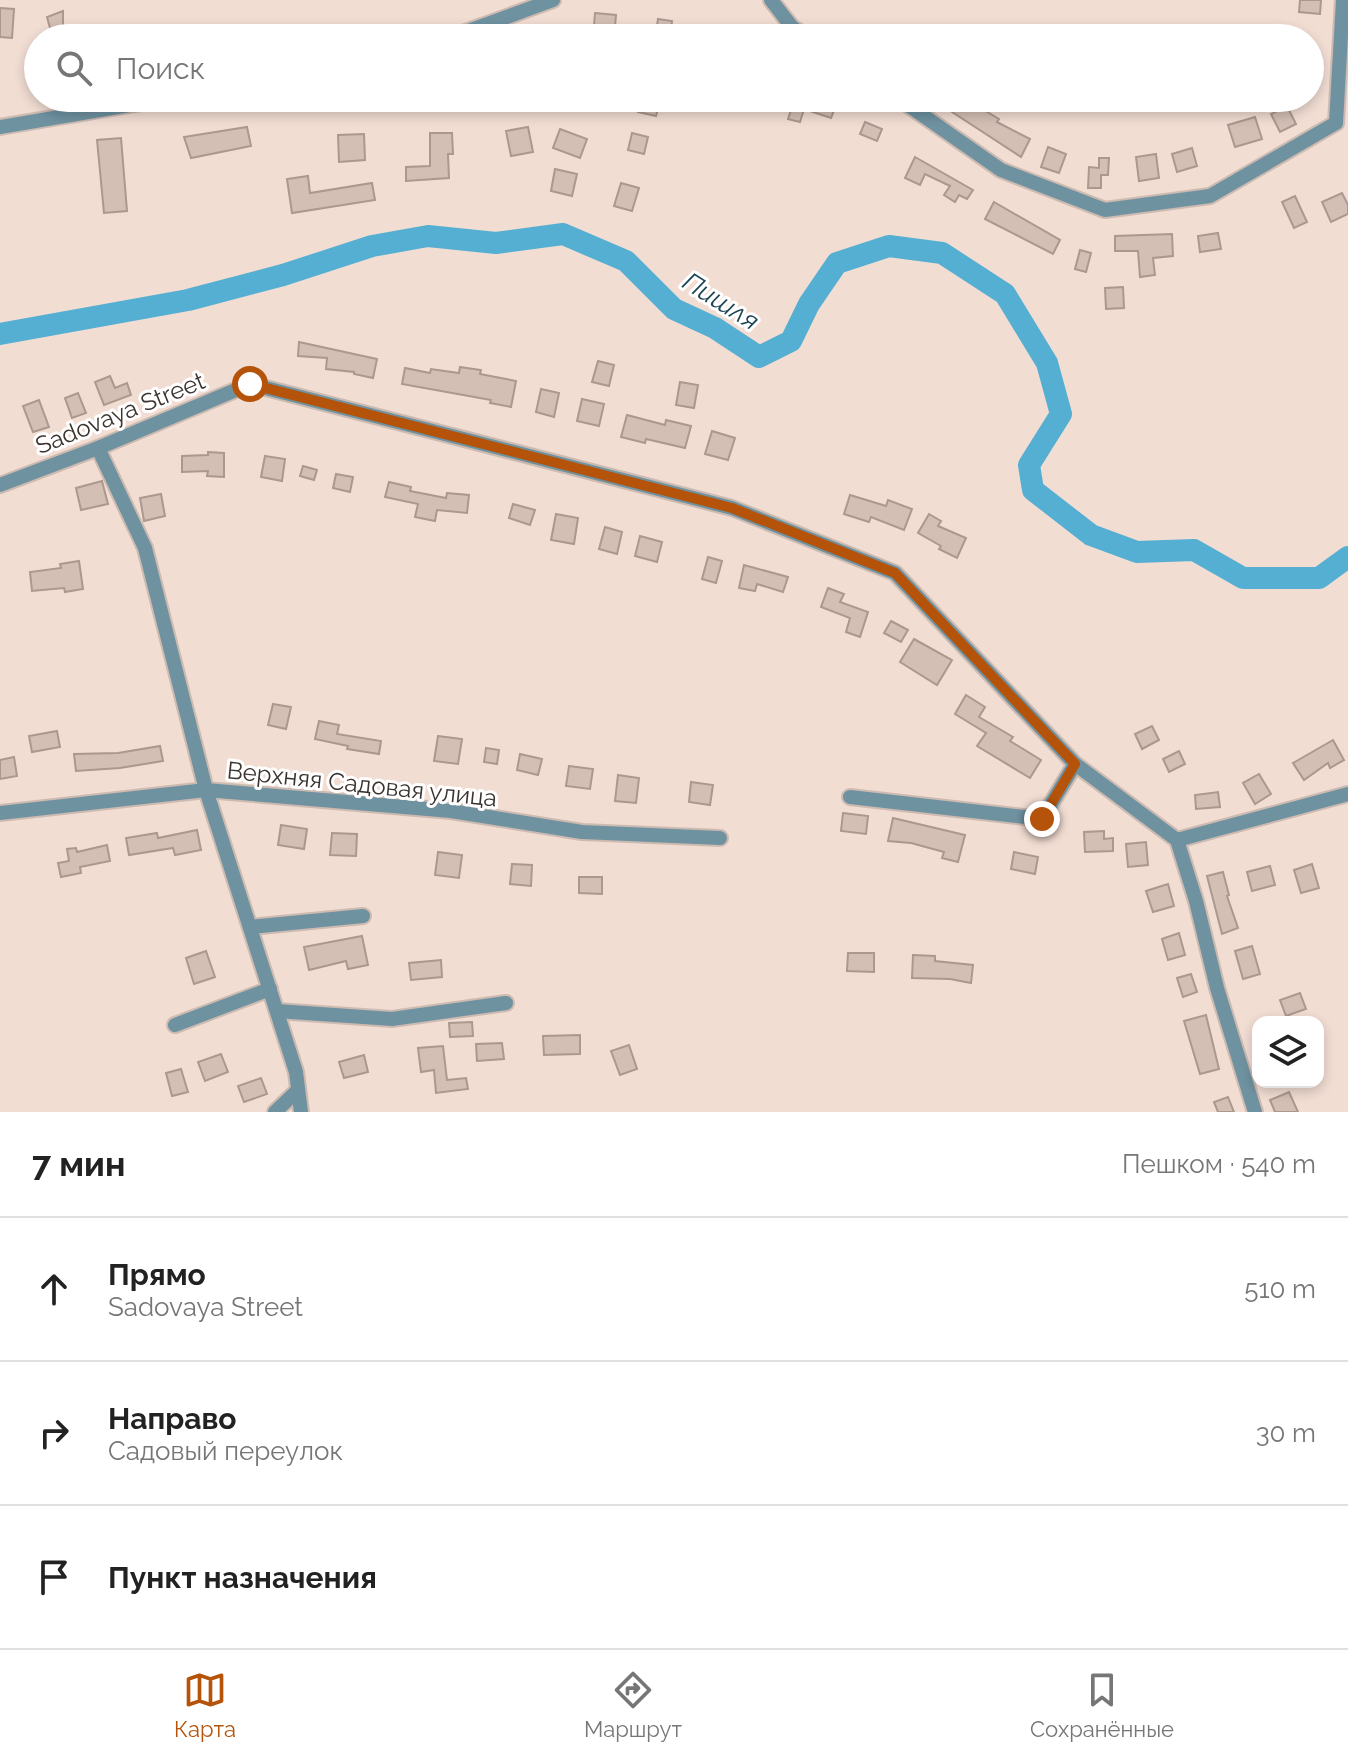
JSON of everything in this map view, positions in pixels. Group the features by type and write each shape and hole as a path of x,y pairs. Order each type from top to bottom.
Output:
{"street":[{"path":"487,24 553,0"},
{"path":"771,0 790,24"},
{"path":"918,112 1001,170 1105,210 1210,196 1336,123 1343,0"},
{"path":"0,127 88,112"},
{"name":"Sadovaya Street","path":"0,485 98,448 250,384 732,508 895,573 1075,764 1177,840"},
{"path":"98,448 145,548 206,790 296,1072 301,1112"},
{"path":"850,797 1042,819 1075,764"},
{"name":"Верхняя Садовая улица","path":"0,813 206,790 451,811 582,832 720,838"},
{"path":"1255,1112 1177,840 1348,794"},
{"path":"250,927 363,916"},
{"path":"175,1025 270,989"},
{"path":"277,1011 392,1019 506,1003"},
{"path":"275,1112 298,1090"}],"building":[{"path":"1300,0 1321,0 1320,14 1299,12"},
{"path":"0,8 14,9 12,38 0,37"},
{"path":"63,11 63,24 49,24 47,17"},
{"path":"595,13 616,15 615,24 594,24"},
{"path":"658,19 672,21 672,24 657,24"},
{"path":"790,112 803,112 800,122 788,119"},
{"path":"813,112 833,112 831,118"},
{"path":"952,112 987,112 999,119 997,122 1030,139 1021,157"},
{"path":"1290,112 1296,124 1280,132 1271,114"},
{"path":"1255,117 1262,139 1235,147 1228,125"},
{"path":"865,122 882,129 877,141 860,134"},
{"path":"247,127 251,146 191,158 184,137"},
{"path":"528,127 533,152 511,156 506,131"},
{"path":"560,129 587,139 580,158 553,148"},
{"path":"430,133 452,133 453,154 448,154 449,178 406,181 406,167 430,166"},
{"path":"632,133 648,137 644,154 628,150"},
{"path":"364,134 365,160 339,162 338,135"},
{"path":"121,138 127,211 104,213 97,140"},
{"path":"1048,147 1066,154 1059,173 1041,167"},
{"path":"1192,148 1197,166 1177,172 1172,154"},
{"path":"1156,154 1159,178 1139,181 1136,157"},
{"path":"915,157 973,190 967,199 959,195 955,202 944,195 950,186 925,174 920,185 905,178"},
{"path":"1099,158 1109,158 1108,175 1101,175 1101,188 1088,188 1089,167 1099,168"},
{"path":"555,169 577,174 572,196 551,191"},
{"path":"308,176 310,193 372,183 375,200 292,213 287,179"},
{"path":"621,183 639,188 632,211 614,206"},
{"path":"1342,193 1348,205 1348,214 1331,222 1322,202"},
{"path":"1295,196 1307,222 1294,228 1282,202"},
{"path":"994,202 1060,240 1053,254 985,219"},
{"path":"1218,233 1221,249 1200,252 1198,236"},
{"path":"1172,234 1173,256 1153,258 1155,275 1140,277 1138,251 1115,251 1115,236"},
{"path":"1080,250 1091,253 1086,272 1075,269"},
{"path":"1123,287 1124,308 1106,309 1105,288"},
{"path":"299,342 377,359 373,378 326,369 327,358 298,356"},
{"path":"598,361 614,365 609,386 592,382"},
{"path":"460,367 516,381 511,407 490,403 491,400 402,384 405,368 430,373 431,369 459,373"},
{"path":"110,376 115,388 127,383 131,395 104,405 95,382"},
{"path":"680,382 698,385 694,408 676,405"},
{"path":"541,389 559,393 554,417 536,412"},
{"path":"78,393 86,413 72,418 65,398"},
{"path":"582,399 604,404 599,426 577,421"},
{"path":"39,400 49,427 33,432 23,406"},
{"path":"627,415 665,425 666,420 691,426 685,448 621,437"},
{"path":"712,431 735,438 728,460 705,454"},
{"path":"208,452 224,453 224,477 207,476 208,471 182,472 182,456 208,455"},
{"path":"265,456 285,459 282,481 261,477"},
{"path":"303,466 317,470 314,480 300,476"},
{"path":"336,474 353,477 350,492 333,488"},
{"path":"102,481 108,504 81,510 76,488"},
{"path":"389,482 411,487 410,491 446,498 447,493 469,495 467,513 437,510 435,521 415,517 418,504 385,497"},
{"path":"161,494 165,516 144,521 140,498"},
{"path":"850,495 886,506 888,500 912,509 904,530 871,517 869,522 844,514"},
{"path":"513,504 535,510 530,525 509,518"},
{"path":"556,514 578,518 574,544 551,540"},
{"path":"929,514 941,521 938,526 966,538 957,558 918,533"},
{"path":"605,527 622,532 617,554 599,549"},
{"path":"640,536 662,542 657,562 635,556"},
{"path":"708,557 722,561 716,583 702,579"},
{"path":"79,561 83,589 32,591 30,572 61,568 60,564"},
{"path":"744,565 788,577 783,592 757,584 755,591 739,588"},
{"path":"828,588 844,594 840,602 868,612 860,637 846,632 850,618 821,607"},
{"path":"891,621 908,630 901,642 884,633"},
{"path":"914,639 952,660 937,685 900,662"},
{"path":"966,695 985,707 979,717 1013,737 1010,741 1041,760 1030,778 977,746 986,733 955,714"},
{"path":"273,704 291,707 286,729 268,725"},
{"path":"319,721 339,725 337,734 381,741 379,754 347,749 348,746 315,739"},
{"path":"1152,726 1159,740 1142,749 1135,734"},
{"path":"57,731 60,747 32,752 29,736"},
{"path":"438,736 462,739 458,764 434,761"},
{"path":"1333,740 1344,760 1330,768 1328,763 1304,780 1293,763"},
{"path":"160,746 163,761 76,771 74,754 118,753"},
{"path":"486,748 499,750 497,764 484,762"},
{"path":"1179,751 1185,764 1169,772 1163,759"},
{"path":"520,754 542,759 538,775 517,770"},
{"path":"14,757 17,776 0,779 0,760"},
{"path":"569,766 593,769 590,789 566,786"},
{"path":"1259,774 1271,794 1255,804 1243,783"},
{"path":"618,775 639,778 636,803 615,801"},
{"path":"691,782 713,785 710,805 689,802"},
{"path":"1218,792 1220,807 1196,809 1195,795"},
{"path":"843,813 868,816 866,834 841,831"},
{"path":"893,818 965,835 958,862 942,858 944,852 911,843 888,841"},
{"path":"281,825 307,829 304,849 278,845"},
{"path":"197,830 201,850 175,855 173,848 129,855 126,838 157,833 158,838"},
{"path":"1104,831 1104,839 1113,838 1113,851 1085,852 1084,832"},
{"path":"332,833 357,834 356,856 330,855"},
{"path":"1146,842 1148,865 1128,867 1126,844"},
{"path":"107,845 110,861 80,867 81,873 61,877 58,863 69,861 67,849 76,848 77,852"},
{"path":"438,852 462,855 459,878 435,875"},
{"path":"1014,852 1038,857 1035,874 1011,869"},
{"path":"512,864 532,865 531,886 510,884"},
{"path":"1312,864 1319,888 1301,893 1294,870"},
{"path":"1270,866 1275,885 1252,891 1247,872"},
{"path":"1223,872 1238,928 1222,934 1207,876"},
{"path":"579,877 602,877 602,894 579,893"},
{"path":"1168,884 1174,906 1153,912 1146,891"},
{"path":"1179,933 1185,955 1168,960 1162,939"},
{"path":"362,936 368,965 348,969 346,961 309,970 304,947"},
{"path":"1252,946 1260,974 1243,979 1235,951"},
{"path":"206,951 215,977 194,984 186,958"},
{"path":"848,953 874,953 874,972 847,971"},
{"path":"913,955 935,956 935,961 973,965 971,983 912,978"},
{"path":"441,960 442,977 411,980 409,963"},
{"path":"1191,974 1197,992 1183,997 1177,978"},
{"path":"1300,993 1306,1009 1286,1016 1280,1000"},
{"path":"1206,1015 1219,1069 1200,1074 1184,1021"},
{"path":"472,1022 473,1036 450,1037 449,1023"},
{"path":"580,1035 580,1054 544,1055 543,1036"},
{"path":"502,1043 504,1059 477,1061 476,1044"},
{"path":"629,1045 637,1069 620,1075 611,1051"},
{"path":"443,1046 447,1080 466,1078 468,1089 436,1093 434,1070 421,1072 418,1048"},
{"path":"221,1054 228,1072 205,1081 198,1062"},
{"path":"364,1055 368,1072 344,1078 339,1062"},
{"path":"181,1069 188,1092 172,1096 166,1073"},
{"path":"261,1078 267,1094 244,1102 238,1086"},
{"path":"1289,1092 1298,1112 1275,1112 1270,1100"},
{"path":"1228,1097 1234,1112 1218,1112 1214,1102"}],"waterway":[{"name":"Пишля","path":"0,334 188,300 283,275 372,246 428,236 496,243 563,234 626,261 674,309 715,328 759,357 791,341 809,304 837,263 889,246 942,253 1005,294 1047,363 1061,414 1029,465 1033,490 1091,535 1137,552 1194,550 1243,578 1319,578 1348,557"}],"route":[{"path":"250,384 732,508 895,573 1075,764 1042,819"}]}
